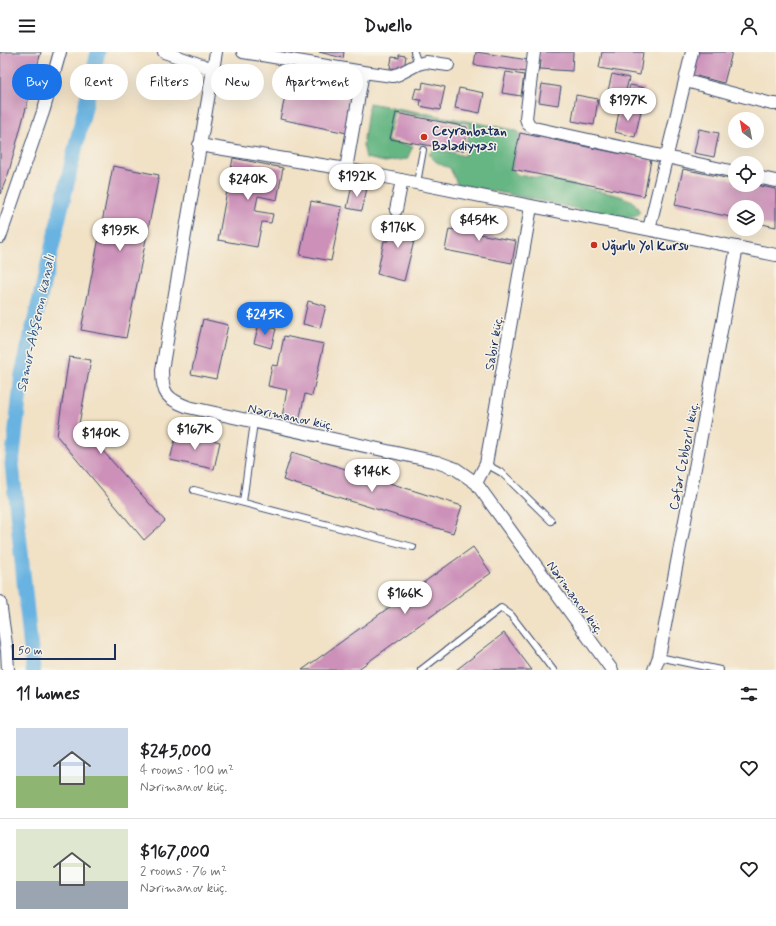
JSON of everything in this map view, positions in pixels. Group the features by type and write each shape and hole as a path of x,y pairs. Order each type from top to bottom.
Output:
{"street":[{"path":"0,237 44,109 60,52"},
{"path":"164,52 211,68"},
{"name":"Nərimanov küç.","path":"214,64 216,52"},
{"path":"243,52 315,64"},
{"path":"534,52 526,118 528,124 534,128 728,170"},
{"path":"649,229 692,52"},
{"path":"363,72 393,76 418,64 432,62 448,65"},
{"name":"Nərimanov küç.","path":"211,80 162,370 162,384 166,394 175,402 188,407 437,462 456,469 476,482 612,670"},
{"path":"686,81 776,104"},
{"path":"346,169 358,100"},
{"path":"199,145 346,169 776,255"},
{"path":"764,178 776,181"},
{"path":"396,210 402,180"},
{"name":"Sabir küç.","path":"476,482 486,464 531,207"},
{"name":"Cəfər Czbbzrlı küç.","path":"654,670 659,657 737,247"},
{"path":"0,602 3,651 8,670"}],"lane":[{"path":"414,52 418,64"},
{"path":"417,183 423,150"},
{"path":"243,502 254,422"},
{"path":"486,464 502,472 551,521"},
{"path":"194,490 413,547"},
{"path":"421,670 501,608 511,615 553,670"},
{"path":"659,657 720,670"}],"green space":[{"path":"369,103 515,130 520,133 512,169 518,175 549,179 620,196 633,201 640,212 635,217 619,218 457,184 450,168 438,163 429,154 433,150 451,152 464,156 470,124 394,111 387,141 413,146 407,159 385,162 366,158 363,145"}],"building":[{"path":"0,52 41,52 38,64 12,64 12,100 28,100 8,175 0,194"},
{"path":"319,52 344,52 343,58"},
{"path":"476,52 528,60 526,72 474,65"},
{"path":"539,52 573,52 572,71 540,69 541,61 539,61"},
{"path":"602,52 643,52 640,75 599,68"},
{"path":"695,52 732,52 724,83 689,74"},
{"path":"399,55 406,56 404,69 390,68 392,57 399,58"},
{"path":"506,72 524,75 521,96 502,93"},
{"path":"612,74 629,78 623,103 606,99"},
{"path":"423,82 445,87 440,110 420,106 421,100 413,99 416,88 422,89"},
{"path":"542,84 561,87 558,105 539,102"},
{"path":"630,85 645,88 639,108 625,104"},
{"path":"459,88 484,93 480,113 455,108"},
{"path":"576,95 598,99 594,125 572,121"},
{"path":"284,100 354,100 347,133 280,119"},
{"path":"620,107 641,111 635,137 615,132"},
{"path":"396,113 467,127 463,151 390,139"},
{"path":"699,129 719,133 714,157 694,153"},
{"path":"520,133 651,160 644,196 512,169"},
{"path":"233,158 283,168 277,200 258,196 255,211 273,214 271,223 262,222 257,247 218,240"},
{"path":"113,166 159,175 126,338 81,330"},
{"path":"683,169 728,179 728,192 764,192 764,187 776,189 776,227 764,224 764,200 728,200 728,216 675,205"},
{"path":"352,185 367,188 362,211 347,208"},
{"path":"311,201 342,207 331,261 300,255"},
{"path":"467,213 482,216 479,234 516,241 512,263 445,250 449,229 463,231"},
{"path":"398,216 419,221 404,281 377,274 384,241 388,241 391,224 396,224"},
{"path":"308,301 326,306 320,328 303,324"},
{"path":"203,319 228,325 216,379 191,374"},
{"path":"259,324 276,329 271,348 254,343"},
{"path":"284,336 324,344 312,396 305,394 299,421 282,417 287,390 268,386 272,365 278,366"},
{"path":"69,357 91,360 79,424 165,521 144,540 57,436"},
{"path":"177,432 220,442 214,469 170,460"},
{"path":"292,452 462,506 453,533 283,480"},
{"path":"473,547 491,573 357,670 302,670"},
{"path":"504,633 532,670 456,670"}],"waterway":[{"name":"Samur-Abşeron kanalı","path":"33,670 12,464 22,374 98,52"}],"place":[{"name":"Ceyranbatan Bələdiyyəsi","path":"424,137"},
{"name":"Uğurlu Yol Kursu","path":"594,245"}]}
